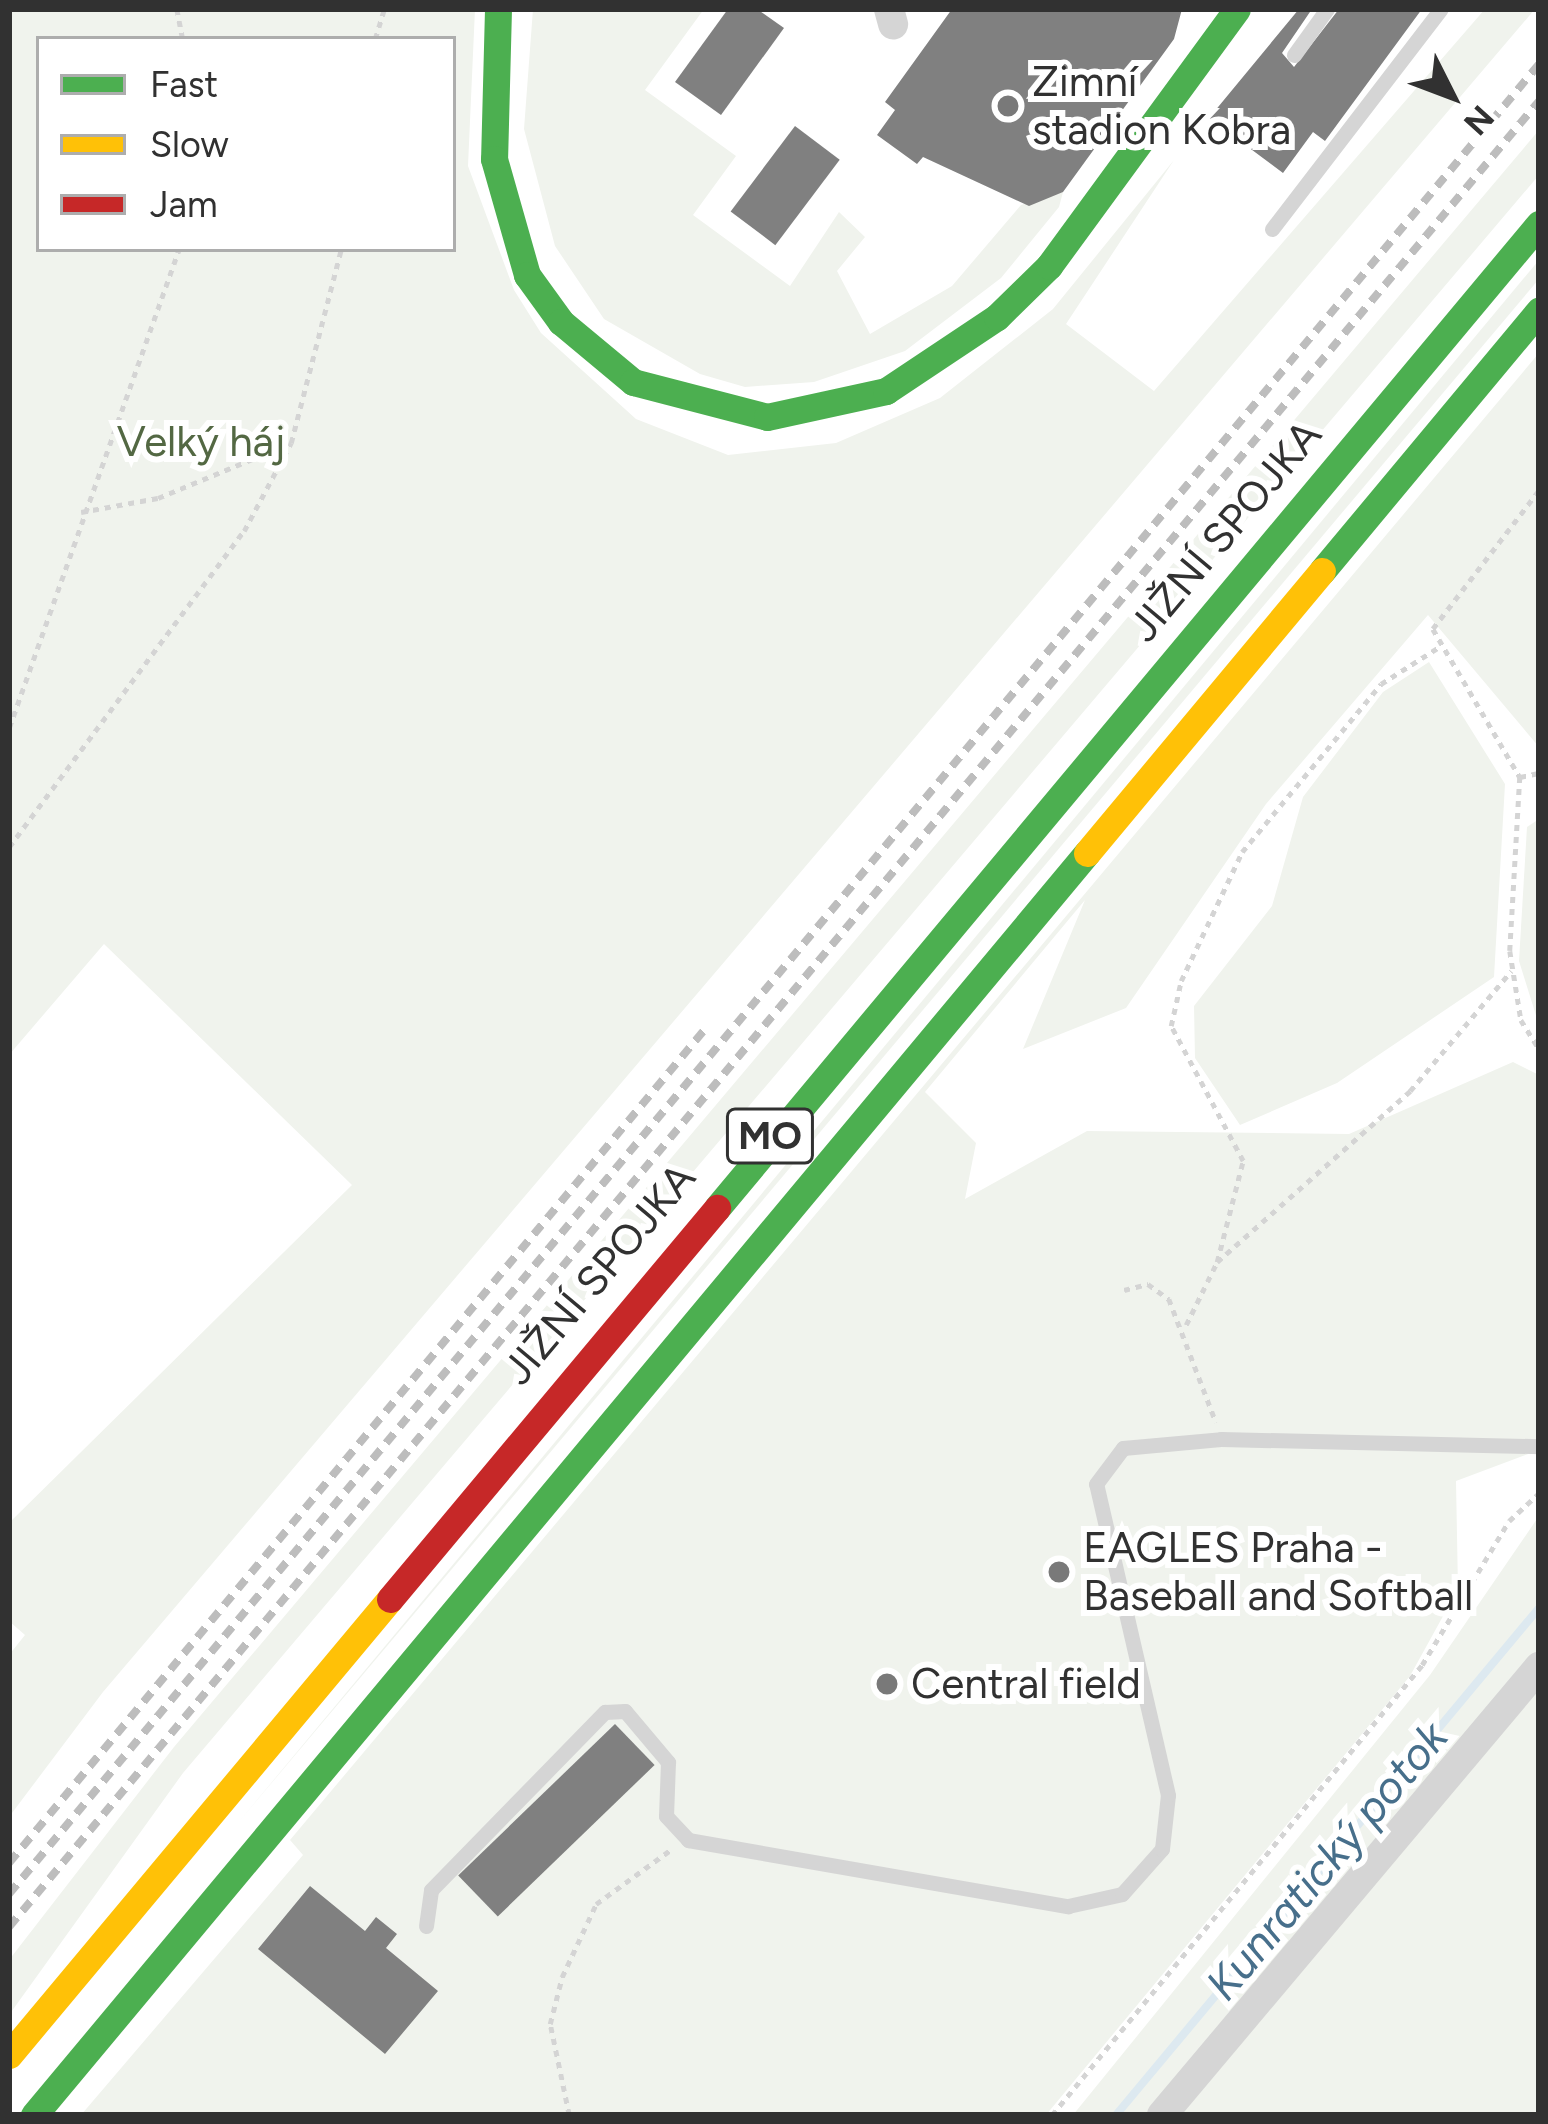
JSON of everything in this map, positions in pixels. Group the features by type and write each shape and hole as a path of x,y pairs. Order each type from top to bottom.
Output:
{"main road":[{"path":"498,9 494,159 527,275 562,322 633,382 767,417 886,392 997,317 1049,266 1237,9"},
{"name":"JIŽNÍ SPOJKA","path":"9,2055 1539,224"},
{"name":"MO","path":"34,2115 1539,311"}],"street":[{"path":"1162,2115 1539,1667"}],"lane":[{"path":"1294,55 1324,15 1304,9"},
{"path":"1272,229 1441,9"},
{"path":"426,1926 431,1890 605,1712 625,1711 653,1734 668,1762 665,1816 688,1840 1068,1906 1122,1894 1162,1849 1168,1795 1096,1484 1123,1448 1221,1439 1539,1446"}],"path":[{"path":"9,728 79,512 178,252"},
{"path":"9,847 244,532 291,443 340,252"},
{"path":"79,512 158,498 291,443"},
{"path":"1539,491 1442,610 1439,646 1520,776 1512,970 1539,1049"},
{"path":"1186,1325 1217,1262 1243,1161 1171,1026 1181,981 1242,852 1381,684 1439,646"},
{"path":"1520,776 1539,773"},
{"path":"1217,1262 1410,1091 1512,970"},
{"path":"1124,1290 1148,1284 1186,1325 1221,1439"},
{"path":"1052,2115 1422,1665 1509,1521 1539,1492"},
{"path":"569,2115 550,2024 562,1977 596,1904 688,1840"}],"green space":[{"name":"Velký háj","path":"9,9 475,9 468,166 514,290 541,333 636,419 728,455 836,443 940,398 1053,309 1174,160 1066,324 1154,391 1485,9 1535,9 103,1692 9,1817 9,1655 25,1635 9,1621 9,1523 352,1185 104,944 9,1055"},
{"path":"533,9 704,9 645,90 736,156 693,215 790,286 839,212 865,237 837,271 870,334 952,286 1021,205 1063,192 1059,207 1001,278 905,351 814,382 745,387 700,374 604,319 555,246 524,129"},
{"path":"1539,130 1539,175 183,1773 9,2015 9,1960 174,1747"},
{"path":"1539,260 1539,279 237,1824"},
{"name":"EAGLES Praha - Baseball and Softball","path":"1539,353 1539,747 1428,615 1266,804 1126,1008 1023,1049 1085,900 925,1092 976,1143 965,1199 1087,1131 1349,1134 1513,1062 1539,1075 1539,1437 1531,1453 1456,1481 1458,1589 1410,1676 1046,2115 81,2115 303,1855 290,1840"},
{"path":"1429,662 1505,784 1494,977 1337,1083 1240,1125 1195,1058 1194,1006 1272,906 1303,797 1383,692"},
{"path":"1539,819 1539,1025 1519,961 1527,827"},
{"path":"1539,1516 1539,2115 1073,2115 1430,1675"}],"building":[{"path":"728,9 757,9 784,28 721,115 675,82"},
{"name":"Zimní stadion Kobra","path":"952,9 1182,9 1174,39 1063,192 1029,206 923,157 917,164 877,135 895,110 885,102"},
{"path":"1299,9 1312,9 1282,53 1294,67 1339,9 1422,9 1325,141 1313,132 1283,173 1209,118"},
{"path":"795,126 840,160 775,245 731,211"},
{"path":"615,1724 655,1765 498,1916 458,1875"},
{"path":"310,1886 365,1931 376,1917 397,1934 386,1948 438,1991 385,2054 258,1949"}],"waterway":[{"name":"Kunratický potok","path":"1116,2115 1539,1608"}],"railway":[{"path":"9,1894 1539,64"},
{"path":"9,1927 1539,101"},
{"path":"9,1863 705,1029"}],"traffic: fast":[{"path":"498,9 494,159 527,275 561,322 633,382 767,417 886,391 997,317 1049,266 1237,9"},
{"path":"717,1208 1539,224"},
{"path":"1322,571 1539,311"},
{"path":"34,2115 1087,853"}],"traffic: slow":[{"path":"1087,853 1322,571"},
{"path":"9,2055 390,1599"}],"traffic: jam":[{"path":"390,1599 717,1208"}],"place":[{"name":"Zimní stadion Kobra","path":"1008,106"},
{"name":"EAGLES Praha - Baseball and Softball","path":"1059,1572"},
{"name":"Central field","path":"887,1684"}]}
